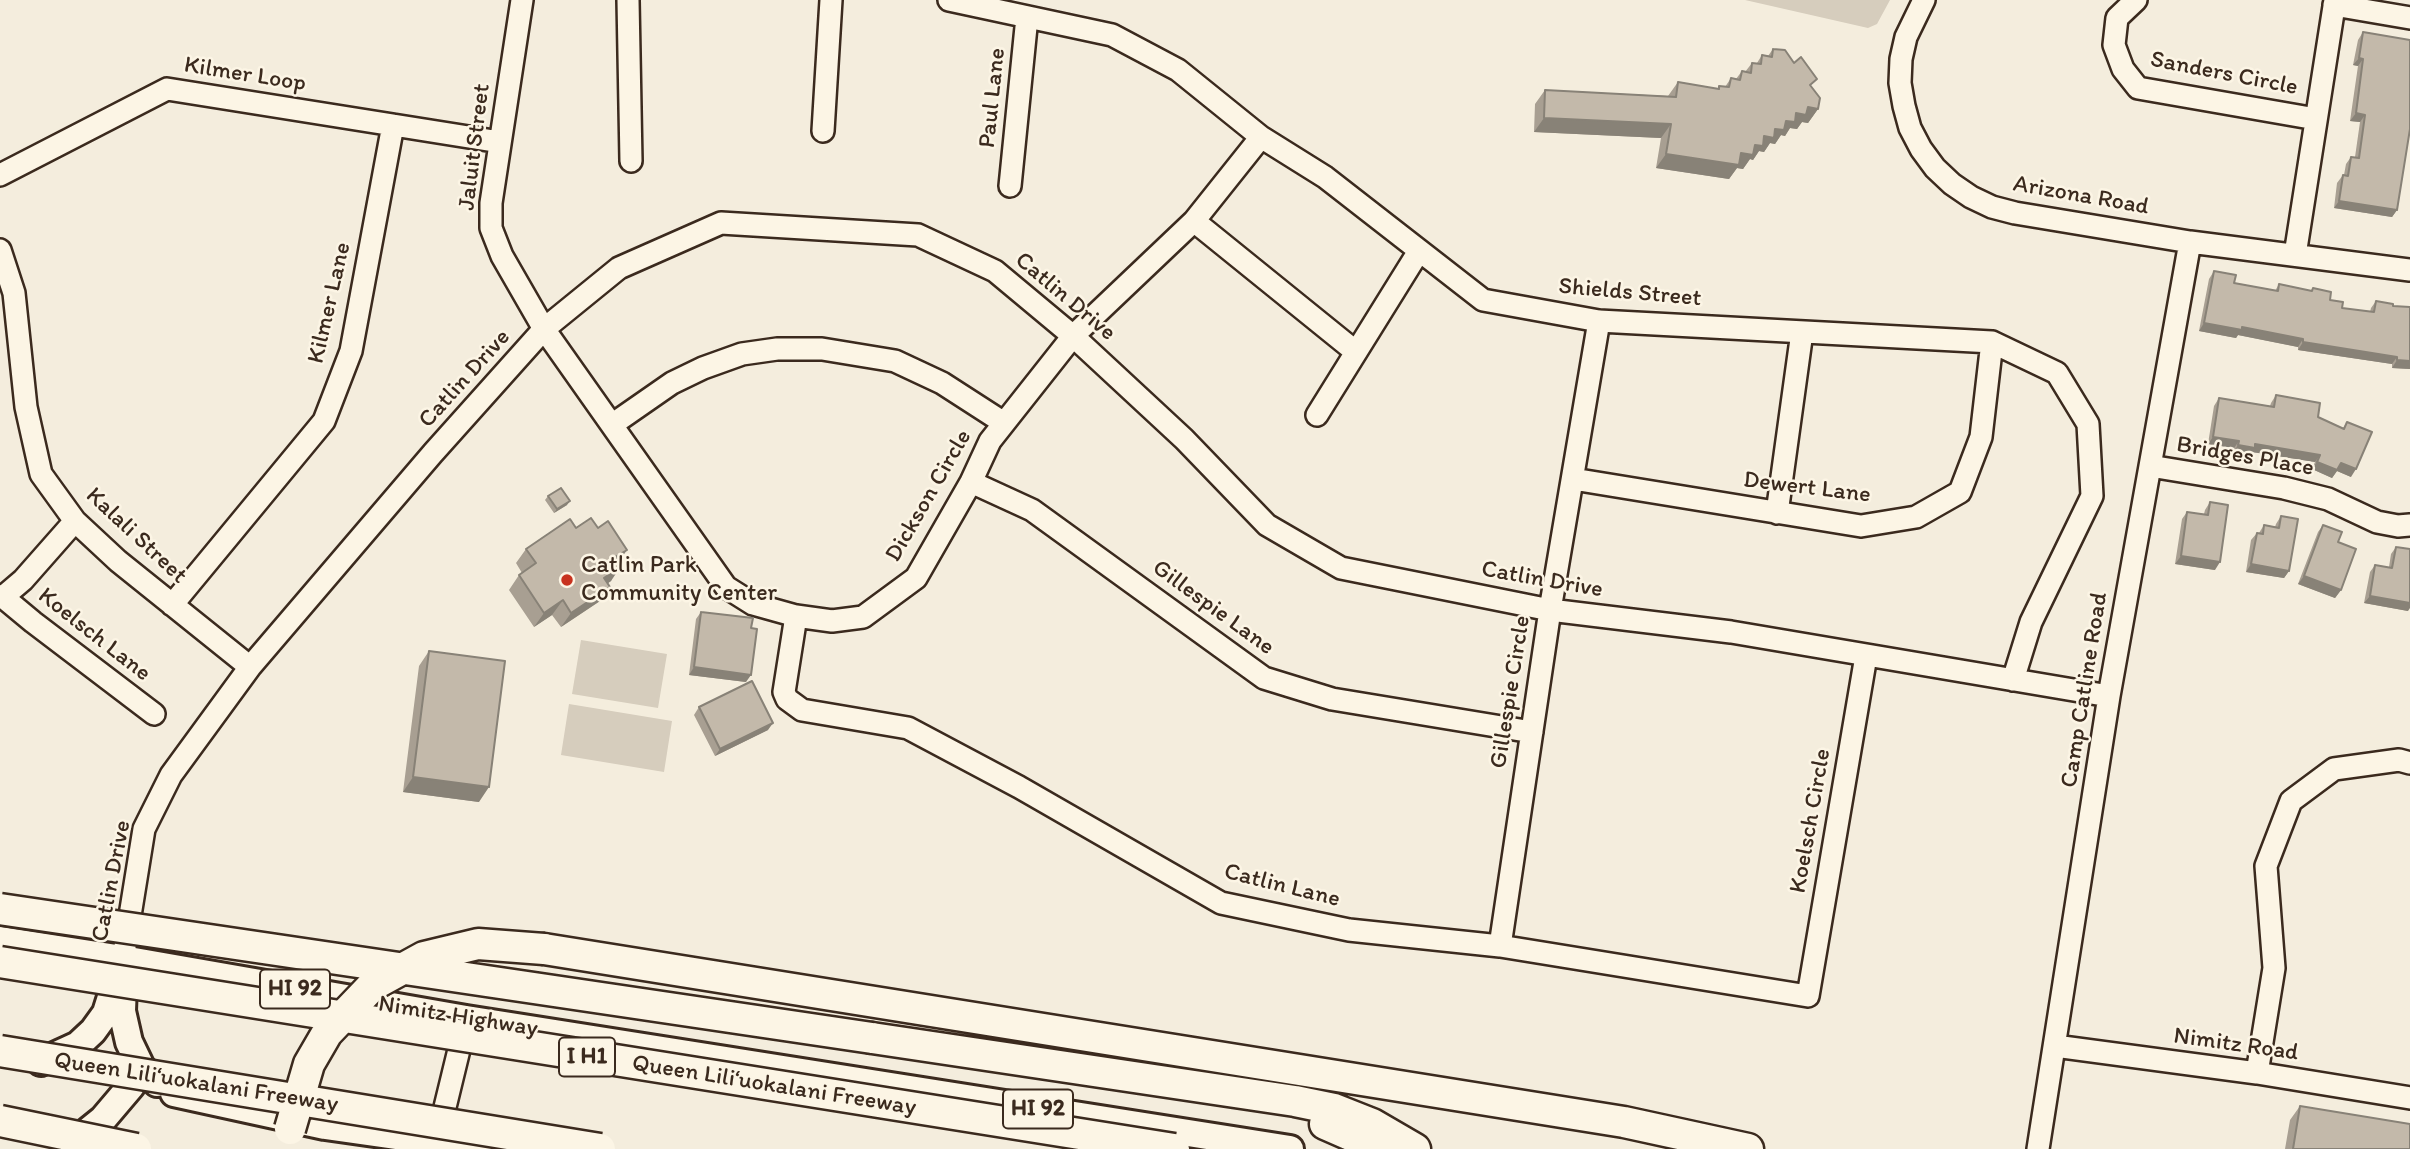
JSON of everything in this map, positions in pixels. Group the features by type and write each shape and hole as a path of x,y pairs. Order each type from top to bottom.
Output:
{"highway":[{"path":"0,909 1295,1101 1334,1109 1372,1124 1415,1149"},
{"path":"287,1149 302,1083 309,1063 327,1033 373,985 424,957 478,944 544,949 1611,1120 1748,1149"},
{"name":"Queen Liliʻuokalani Freeway","path":"0,962 1174,1149"},
{"name":"Queen Liliʻuokalani Freeway","path":"5,1061 600,1149"},
{"path":"1226,1091 1311,1118 1357,1139 1371,1149"},
{"path":"0,1121 136,1149"}],"main road":[{"path":"80,953 102,945 113,937 132,914"},
{"name":"Nimitz Highway","path":"0,940 466,1019 1290,1149"},
{"path":"5,1061 43,1061 78,1045 106,1013 123,959"},
{"path":"123,959 122,1011 129,1042 141,1067 152,1080 169,1092"},
{"path":"5,1061 325,1125 436,1145 489,1149"},
{"path":"65,1149 103,1119 131,1086"},
{"path":"103,1119 108,1149"},
{"path":"325,1125 359,1149"}],"street":[{"name":"Jaluit Street","path":"522,0 491,203 491,228 502,256 544,329 613,424"},
{"path":"628,0 631,161"},
{"path":"823,131 831,0"},
{"name":"Shields Street","path":"949,0 1112,35 1178,69 1261,136 1325,177 1483,300 1599,321 1992,342 2057,373 2088,424 2092,496 2031,622 2013,680"},
{"name":"Arizona Road","path":"1924,0 1906,37 1901,60 1900,82 1904,106 1910,128 1921,149 1952,184 1971,197 2015,213 2190,242 2410,270"},
{"name":"Sanders Circle","path":"2136,0 2117,18 2114,45 2123,69 2138,88 2316,118"},
{"path":"2295,255 2335,3 2410,18"},
{"name":"Paul Lane","path":"1010,186 1027,17"},
{"name":"Kilmer Loop","path":"0,175 167,89 500,142"},
{"name":"Kilmer Lane","path":"172,605 324,421 351,351 393,125"},
{"name":"Dickson Circle","path":"613,424 726,587 753,604 796,616 832,621 863,617 916,578 971,482 990,441 1073,336 1194,221 1261,136"},
{"path":"1194,221 1356,352"},
{"name":"Catlin Drive","path":"123,959 144,829 171,775 250,667 433,453 544,329 619,268 721,223 918,234 995,271 1073,336 1184,439 1267,525 1341,568 1550,610 1731,632 2109,696"},
{"name":"Camp Catline Road","path":"2038,1149 2109,696 2190,242"},
{"name":"Kalali Street","path":"0,250 14,293 26,407 41,474 75,521 118,561 250,667"},
{"path":"1317,415 1419,251"},
{"name":"Gillespie Circle","path":"1500,946 1550,610 1599,321"},
{"path":"1777,513 1802,332"},
{"name":"Dewert Lane","path":"1573,478 1861,526 1916,517 1960,492 1981,438 1992,342"},
{"path":"613,424 672,383 703,368 742,354 777,349 822,349 895,361 942,383 1004,423"},
{"name":"Bridges Place","path":"2150,466 2284,488 2328,499 2377,522 2410,525"},
{"name":"Gillespie Lane","path":"971,482 1032,510 1264,678 1332,699 1532,732"},
{"path":"2,596 23,580 75,521"},
{"name":"Koelsch Lane","path":"2,596 154,714"},
{"name":"Catlin Lane","path":"796,616 784,692 787,699 802,710 908,728 1019,787 1221,903 1349,930 1500,946 1808,996"},
{"name":"Koelsch Circle","path":"1808,996 1866,656"},
{"path":"2257,1073 2273,968 2266,866 2291,801 2334,769 2399,760 2410,763"},
{"path":"436,1145 466,1019"},
{"name":"Nimitz Road","path":"2055,1046 2257,1073 2410,1098"}],"shaded area":[{"path":"1745,0 1890,0 1877,24 1868,28"},
{"path":"581,640 667,654 658,708 572,694"},
{"path":"569,704 672,721 664,772 561,755"}],"building":[{"path":"2363,32 2410,40 2410,129 2397,210 2339,201 2343,175 2348,176 2351,157 2359,158 2365,115 2356,113 2363,59 2359,58"},
{"path":"1773,49 1785,50 1794,63 1801,57 1817,79 1810,85 1820,98 1818,109 1808,107 1806,115 1796,113 1795,122 1786,121 1784,130 1775,129 1774,138 1764,136 1763,146 1755,145 1753,155 1741,153 1739,165 1666,154 1671,124 1544,118 1545,90 1676,97 1678,82 1719,89 1719,86 1729,87 1731,78 1740,80 1742,71 1751,73 1752,63 1761,64 1762,55 1772,57"},
{"path":"2214,271 2236,275 2234,283 2278,291 2279,284 2331,292 2330,300 2343,302 2342,308 2374,312 2376,301 2410,307 2410,361 2303,342 2303,339 2242,327 2242,330 2204,323"},
{"path":"2276,395 2320,403 2318,417 2344,429 2347,422 2372,432 2356,469 2341,463 2337,470 2317,462 2320,455 2255,444 2255,448 2238,445 2239,441 2213,437 2219,398 2274,407"},
{"path":"561,488 570,501 557,509 548,496"},
{"path":"2210,502 2228,505 2220,562 2181,556 2187,512 2208,515"},
{"path":"2281,516 2298,519 2289,571 2251,564 2257,533 2263,534 2264,525 2279,528"},
{"name":"Catlin Park Community Center","path":"591,518 598,528 608,521 627,550 615,557 621,566 604,578 610,587 571,613 563,600 544,613 519,575 536,563 526,549 570,519 576,528"},
{"path":"2323,525 2342,532 2338,542 2356,549 2341,590 2304,576"},
{"path":"2396,547 2410,549 2410,603 2370,596 2375,565 2392,568"},
{"path":"701,612 753,618 751,628 757,629 751,675 694,667"},
{"path":"429,651 505,661 489,787 413,777"},
{"path":"752,681 773,723 720,749 699,707"},
{"path":"2300,1106 2410,1124 2410,1149 2293,1149"}],"place":[{"name":"Catlin Park Community Center","path":"567,580"}]}
